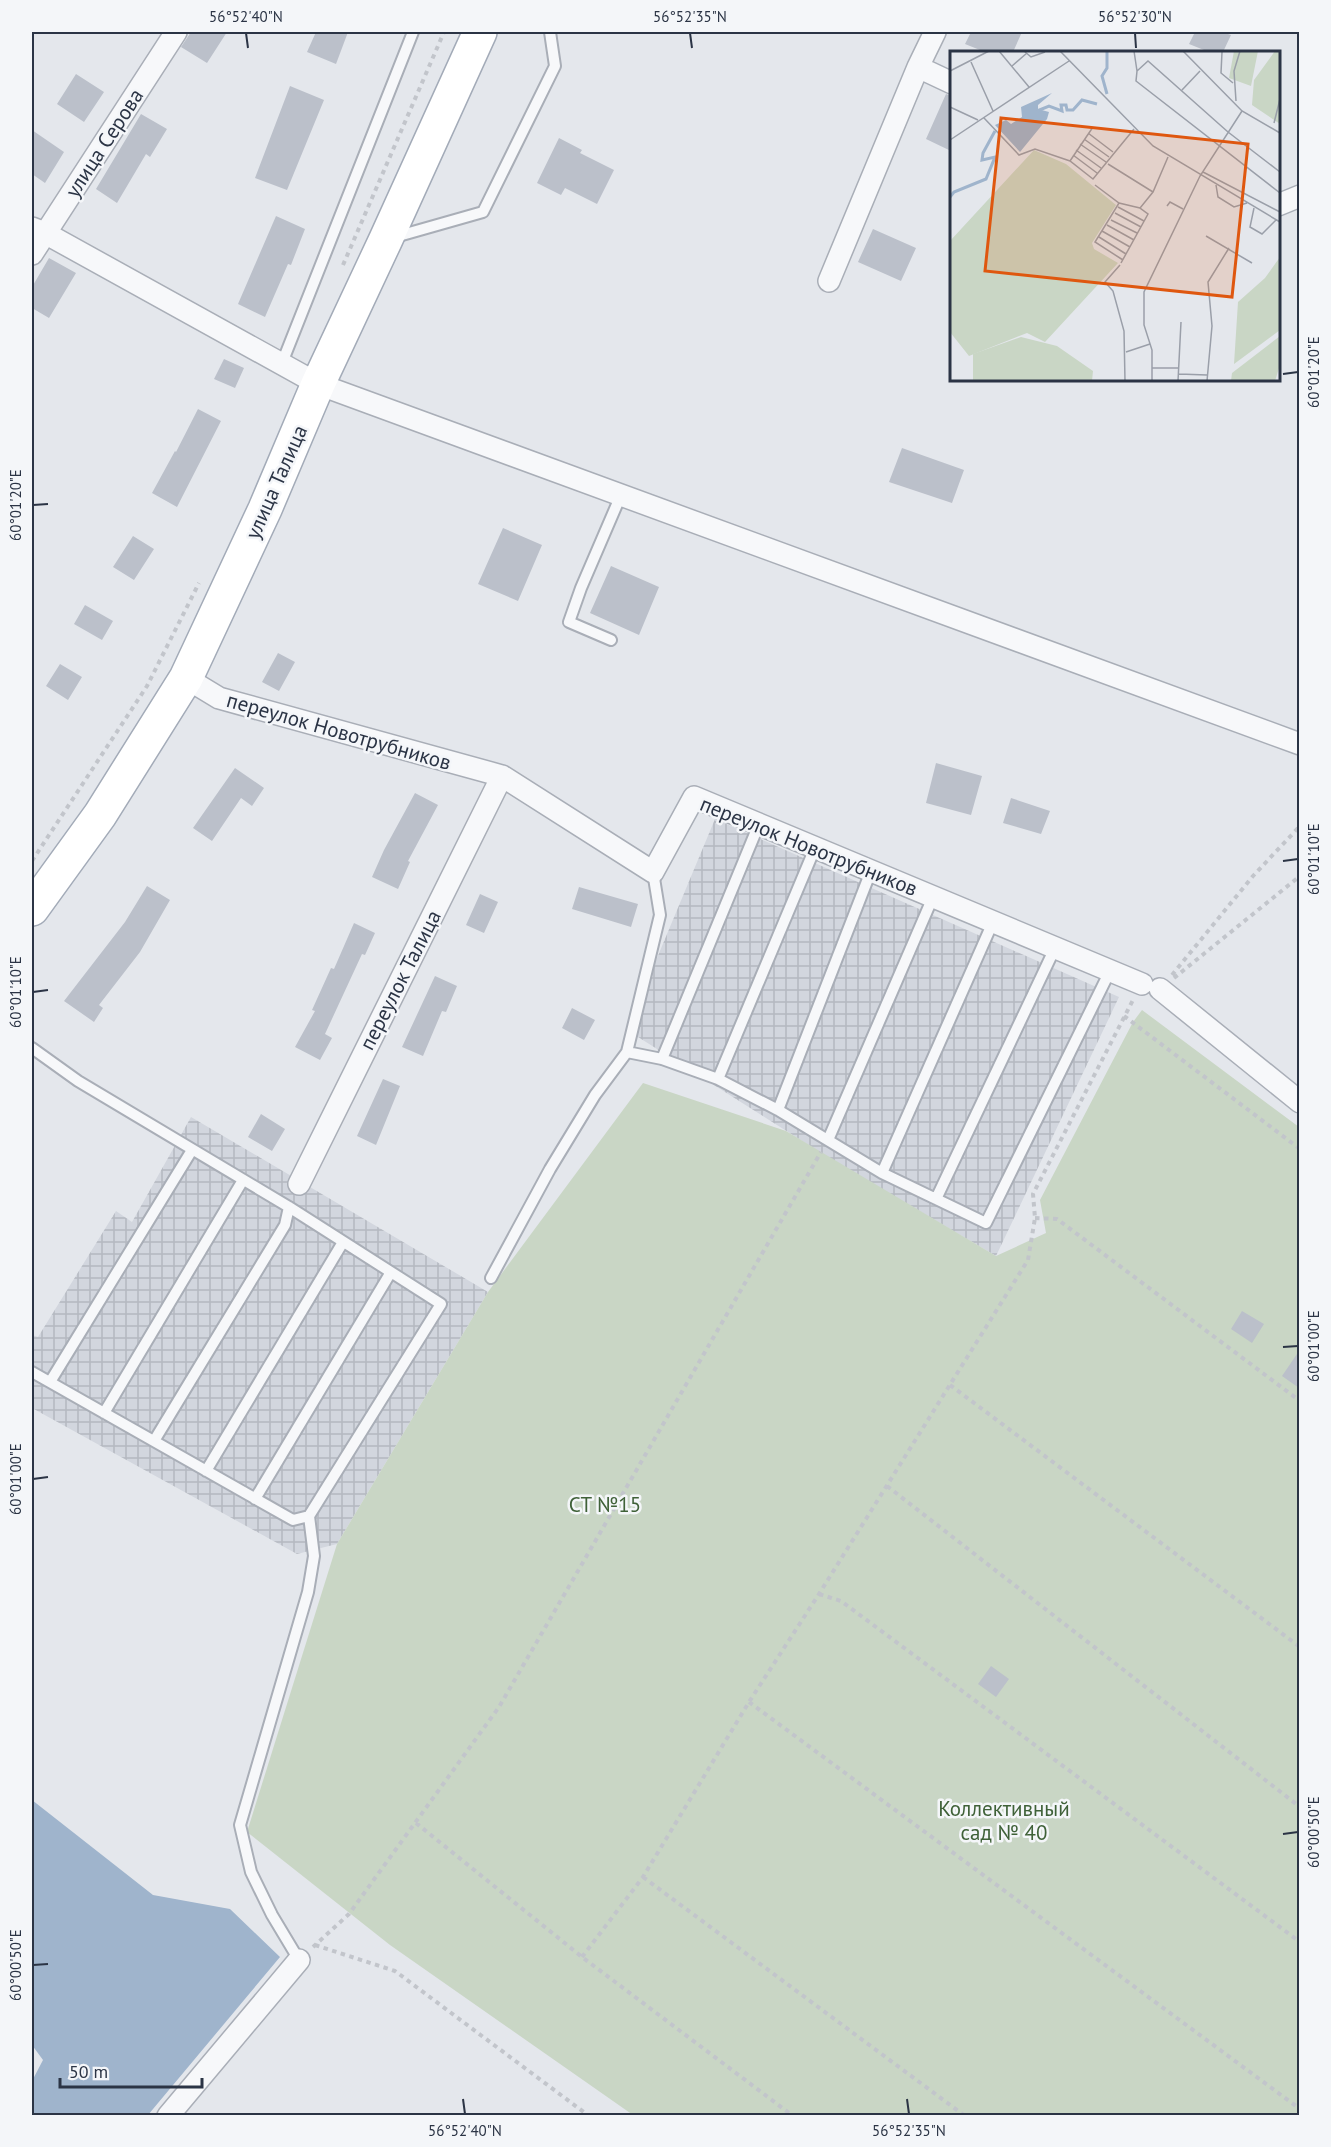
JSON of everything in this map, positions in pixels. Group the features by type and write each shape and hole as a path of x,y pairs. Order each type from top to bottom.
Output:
{"main road":[{"name":"улица Талица","path":"32,909 100,815 186,678 265,509 318,384 480,32"}],"street":[{"name":"улица Серова","path":"32,254 38,231 176,32"},
{"path":"829,281 918,67 935,32"},
{"path":"918,67 950,83"},
{"path":"1280,204 1299,196"},
{"path":"38,231 318,384 1299,744"},
{"name":"переулок Новотрубников","path":"186,678 219,698 502,776 653,872 693,797 1151,987 1299,1102"},
{"name":"переулок Талица","path":"299,1184 502,776"},
{"path":"168,2115 299,1960"}],"lane":[{"path":"282,363 413,32"},
{"path":"386,239 483,212 555,66 550,32"},
{"path":"611,640 569,622 621,495"},
{"path":"662,1059 759,824"},
{"path":"718,1079 815,848"},
{"path":"778,1110 871,871"},
{"path":"491,1278 555,1160 595,1095 627,1052 660,915 653,872"},
{"path":"828,1140 933,897"},
{"path":"882,1173 993,922"},
{"path":"936,1199 1055,948"},
{"path":"627,1052 662,1059 718,1079 778,1110 882,1173 986,1223 1110,971"},
{"path":"32,1048 78,1081 289,1207 441,1304 309,1516 315,1556 308,1592 240,1825 251,1872 272,1915 299,1960"},
{"path":"50,1382 192,1150"},
{"path":"104,1413 243,1180"},
{"path":"154,1442 285,1225 289,1207"},
{"path":"206,1471 343,1242"},
{"path":"255,1499 391,1272"},
{"path":"32,1372 293,1520 309,1516"}],"path":[{"path":"340,273 444,32"},
{"path":"32,861 147,686 200,582"},
{"path":"582,1957 643,1877 749,1702 1028,1260 1035,1218 1033,1194 1124,1016 1299,826"},
{"path":"1151,987 1299,876"},
{"path":"1124,1016 1299,1149"},
{"path":"299,1960 349,1914 499,1707 828,1140"},
{"path":"1035,1218 1057,1219 1299,1401"},
{"path":"950,1385 1299,1647"},
{"path":"887,1486 1299,1807"},
{"path":"819,1594 841,1601 1299,1942"},
{"path":"749,1702 1299,2109"},
{"path":"416,1823 582,1957 793,2115"},
{"path":"643,1877 965,2115"},
{"path":"315,1945 394,1971 589,2115"}],"shaded area":[{"path":"715,819 1119,997 996,1256 829,1158 627,1030"},
{"path":"191,1117 488,1292 337,1544 297,1554 32,1408 32,1335 38,1337 116,1211 132,1222"}],"green space":[{"name":"Коллективный сад № 40","path":"1142,1010 1299,1127 1299,2115 633,2115 390,1945 247,1832 337,1544 488,1292 643,1083 786,1131 996,1256 1046,1233 1040,1200 1133,1022"}],"water":[{"path":"32,1800 153,1895 230,1909 280,1957 148,2115 32,2115 32,2081 43,2060 32,2045"}],"building":[{"path":"191,32 227,32 207,63 181,47"},
{"path":"316,32 348,32 336,64 307,52"},
{"path":"971,32 1022,32 1013,51 982,51 965,44"},
{"path":"1195,32 1222,32 1231,35 1223,51 1206,51 1189,44"},
{"path":"76,74 104,92 84,122 57,104"},
{"path":"290,86 324,100 287,190 255,178"},
{"path":"946,94 950,96 950,151 926,139"},
{"path":"141,114 167,129 150,157 146,154 117,203 96,189"},
{"path":"32,130 64,152 45,183 32,174"},
{"path":"559,138 582,150 580,153 614,170 597,204 565,188 561,195 537,183"},
{"path":"276,216 305,229 291,265 288,264 265,317 238,304"},
{"path":"873,229 916,248 901,281 858,262"},
{"path":"49,258 76,273 49,318 32,308 32,287"},
{"path":"224,359 244,368 235,388 214,379"},
{"path":"198,409 221,421 177,507 152,493"},
{"path":"902,448 964,470 952,503 889,482"},
{"path":"503,528 542,545 518,601 478,584"},
{"path":"133,536 154,549 134,580 113,567"},
{"path":"611,566 659,587 639,635 590,613"},
{"path":"85,605 113,621 102,640 74,624"},
{"path":"278,653 295,662 279,691 262,682"},
{"path":"60,664 82,677 68,700 46,686"},
{"path":"936,763 982,776 971,815 926,803"},
{"path":"235,768 264,788 252,806 241,798 212,841 193,828"},
{"path":"415,793 438,805 408,861 410,862 398,889 372,877"},
{"path":"1011,798 1050,811 1041,834 1003,823"},
{"path":"147,886 170,900 140,952 99,1005 103,1008 94,1022 64,1001 125,922"},
{"path":"579,887 638,904 631,927 572,909"},
{"path":"480,894 498,902 484,933 466,925"},
{"path":"354,923 375,933 365,955 362,954 325,1034 332,1038 320,1060 295,1047 315,1011 312,1010 331,968 334,969"},
{"path":"435,976 457,986 446,1012 442,1011 423,1056 402,1047"},
{"path":"572,1008 595,1020 584,1040 562,1028"},
{"path":"383,1079 400,1086 376,1145 357,1136"},
{"path":"261,1114 285,1129 272,1151 248,1137"},
{"path":"1242,1311 1264,1324 1252,1343 1231,1329"},
{"path":"1299,1351 1299,1388 1282,1376"},
{"path":"991,1666 1009,1679 996,1697 978,1684"}],"park label":[{"name":"СТ №15","path":"605,1504"}]}
